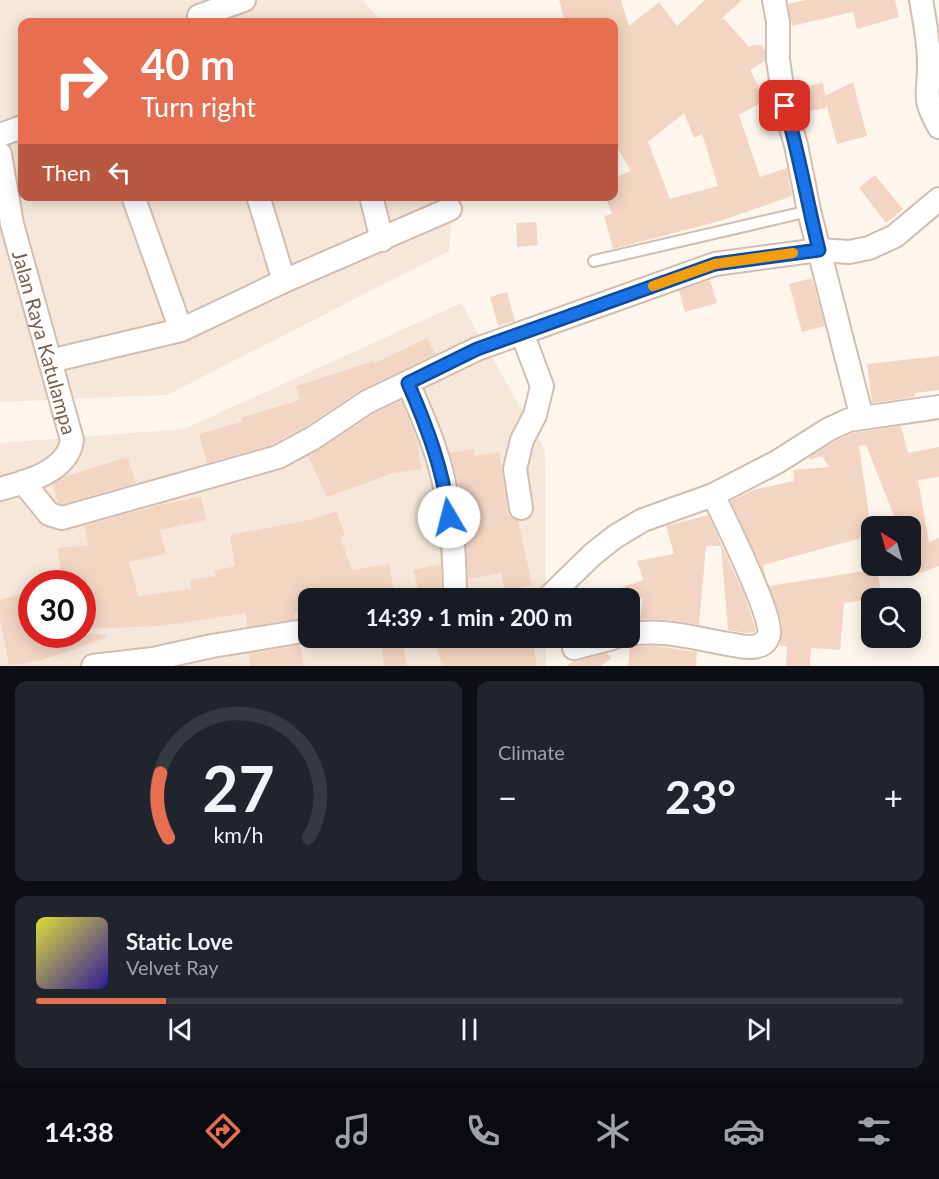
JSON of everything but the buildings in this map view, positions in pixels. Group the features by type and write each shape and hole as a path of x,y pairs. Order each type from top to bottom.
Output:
{"street":[{"path":"197,13 244,0"},
{"path":"774,0 777,7 778,60 785,106 862,418"},
{"path":"921,0 927,32 929,66 926,96 929,109 939,127"},
{"path":"0,135 18,128"},
{"name":"Jalan Raya Katulampa","path":"0,154 8,209 72,440 69,453 58,465 23,482 0,489"},
{"path":"23,482 49,513 55,517 69,517 278,457 313,438 367,402 477,349 715,264 819,250 849,252 869,248 895,236 939,199"},
{"path":"135,201 181,330"},
{"path":"260,201 284,281"},
{"path":"372,201 382,240"},
{"path":"50,361 181,330 284,281 450,209"},
{"path":"521,508 515,469 522,440 535,415 542,386 522,333"},
{"path":"408,383 435,449 441,471 455,557 455,588"},
{"path":"558,588 593,554 628,527 713,495 777,462 829,429 849,420 939,407"},
{"path":"640,634 664,633 736,646 756,647 765,642 769,635 770,627 762,604 713,495"},
{"path":"93,666 153,658 298,632"}],"lane":[{"path":"594,261 809,210"}],"shaded area":[{"path":"0,0 363,0 379,18 18,18 18,201 454,201 449,251 167,395 0,402"},
{"path":"461,303 545,450 546,588 298,588 298,648 546,648 546,666 0,666 0,443 184,429"}],"slow traffic":[{"path":"653,286 715,264 793,253"}],"route":[{"path":"449,517 446,492 435,449 408,383 477,349 715,264 819,250 785,106"}]}
